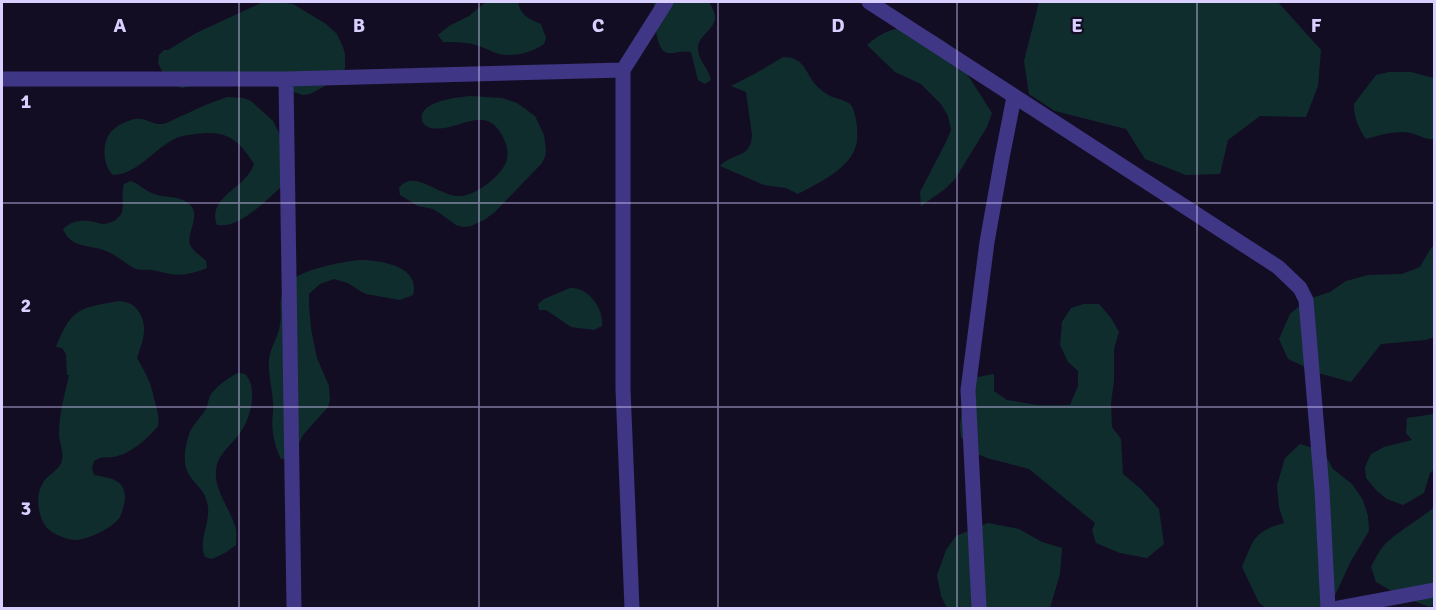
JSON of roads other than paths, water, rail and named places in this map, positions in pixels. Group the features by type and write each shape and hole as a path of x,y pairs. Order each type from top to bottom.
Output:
{"street":[{"path":"632,609 623,389 623,70 666,2"},
{"path":"869,2 1278,267 1300,288 1306,300 1322,490 1328,609"},
{"path":"2,79 286,79 623,70"},
{"path":"286,79 294,609"},
{"path":"979,609 968,390 987,243 1014,97"},
{"path":"1338,609 1434,590"}]}
